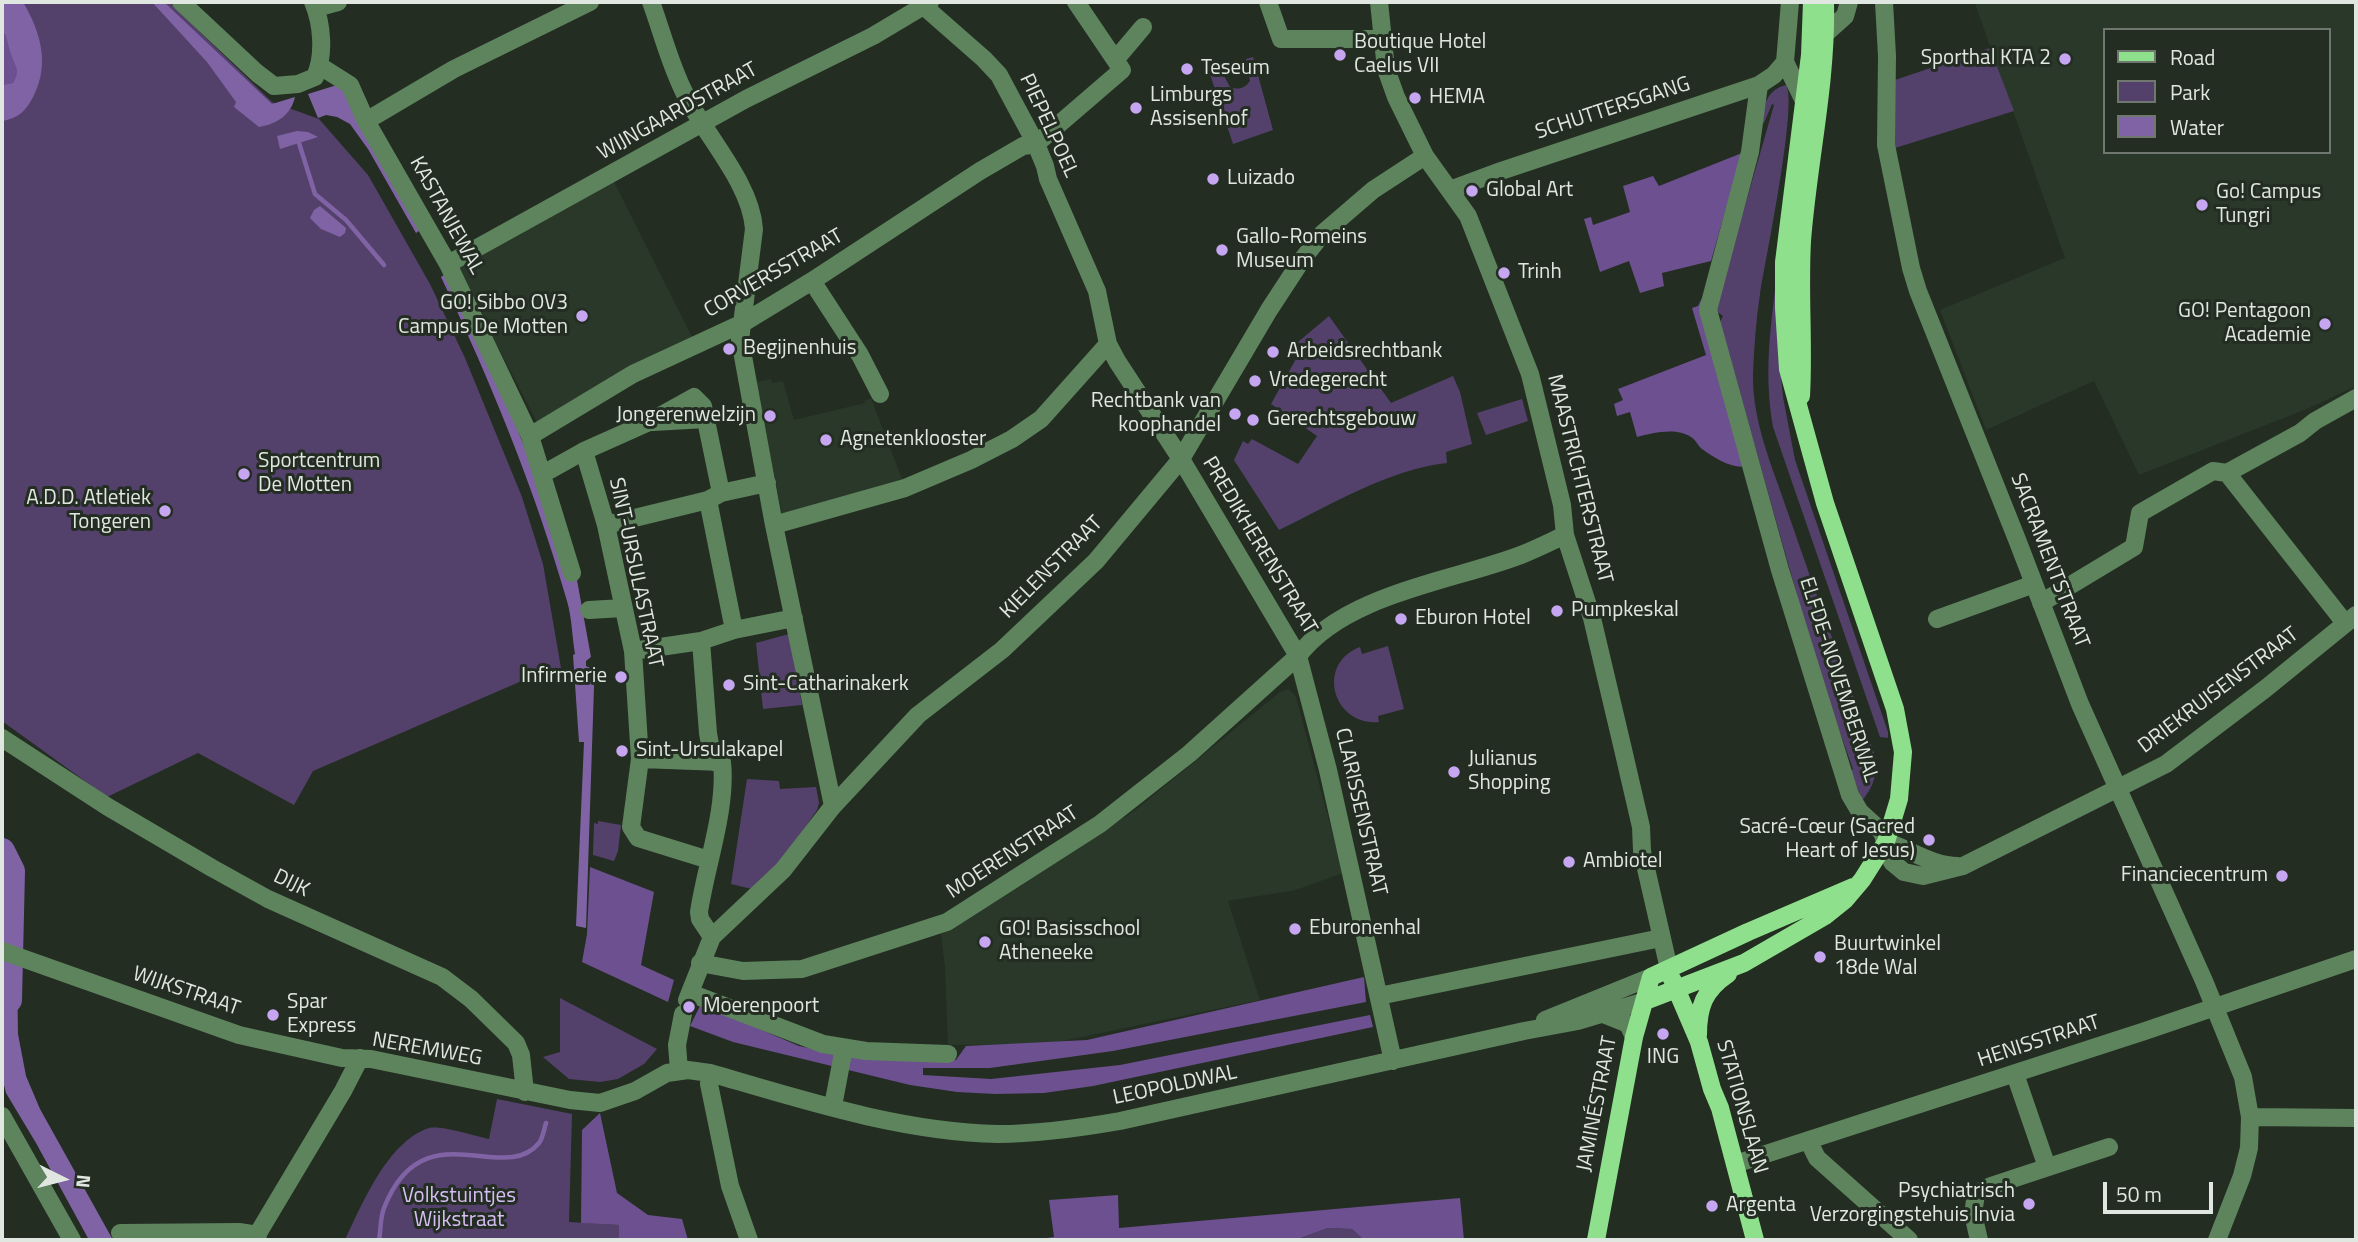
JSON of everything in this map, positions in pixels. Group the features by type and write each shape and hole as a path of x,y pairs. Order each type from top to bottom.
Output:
{"main road":[{"name":"ELFDE-NOVEMBERWAL","path":"1812,2 1810,55 1784,262 1788,369 1825,503 1895,709 1903,752 1902,781 1897,813 1886,842"},
{"name":"ELFDE-NOVEMBERWAL","path":"1801,410 1802,239 1821,100 1825,2"},
{"path":"1699,1042 1698,1021 1704,995 1716,982 1825,916 1845,900 1886,842"},
{"name":"LEOPOLDWAL","path":"1651,977 1856,886"},
{"name":"LEOPOLDWAL","path":"1645,1001 1744,963"},
{"name":"MAASTRICHTERSTRAAT","path":"1669,969 1677,990"},
{"name":"JAMINÉSTRAAT","path":"1596,1240 1634,1037 1651,977"},
{"name":"STATIONSLAAN","path":"1677,990 1699,1042 1720,1108 1755,1240"}],"street":[{"path":"181,2 274,86 298,84 315,76 320,66 321,48 314,5 338,2"},
{"path":"366,121 454,69 590,2"},
{"path":"651,2 683,91 701,126 745,191 753,210 754,229 740,341 774,525 833,806"},
{"path":"1076,2 1116,59 1143,26"},
{"path":"1268,2 1281,39 1382,39"},
{"name":"MAASTRICHTERSTRAAT","path":"1379,2 1386,69 1396,97 1425,156 1472,225 1530,374 1562,505 1565,535 1595,632 1641,827 1642,851 1669,969"},
{"path":"1790,2 1785,62 1804,101"},
{"path":"1825,34 1845,16 1849,2"},
{"name":"SACRAMENTSTRAAT","path":"1884,2 1887,55 1886,145 1911,268 2080,704 2215,1006 2243,1077 2250,1117 2249,1148 2242,1176 2217,1240"},
{"name":"WIJNGAARDSTRAAT","path":"448,264 746,99 873,36 924,3"},
{"name":"PIEPELPOEL","path":"924,3 999,75 1036,144 1048,179 1097,291 1108,344"},
{"name":"CORVERSSTRAAT","path":"530,436 633,374 743,323 980,171 1023,146 1036,144 1122,69 1116,59"},
{"name":"SCHUTTERSGANG","path":"1450,190 1759,85 1774,75 1785,62"},
{"name":"KASTANJEWAL","path":"320,66 350,85 366,121 448,264 530,436 572,573"},
{"name":"ELFDE-NOVEMBERWAL","path":"1759,85 1750,152 1708,310 1780,570 1850,795 1860,812 1882,832 1886,842"},
{"name":"KIELENSTRAAT","path":"686,1003 712,937 783,870 833,806 918,715 1002,650 1096,561 1181,459 1269,310 1308,252 1343,214 1373,190 1425,156"},
{"path":"812,281 860,355 880,394"},
{"path":"774,525 905,488 1012,439 1041,419 1108,344"},
{"name":"PREDIKHERENSTRAAT","path":"1108,344 1181,459 1298,656"},
{"path":"550,470 694,397 703,406 706,419 734,630"},
{"path":"2041,603 2134,547 2140,513 2213,471 2227,473 2300,433 2315,421 2356,398"},
{"name":"SINT-URSULASTRAAT","path":"584,451 606,525 633,651 640,759 631,827 638,838 709,860"},
{"name":"DRIEKRUISENSTRAAT","path":"1886,842 1892,862 1904,872 1923,876 1963,866 2166,764 2351,619 2263,520 2227,473"},
{"path":"606,525 767,483"},
{"name":"MOERENSTRAAT","path":"700,963 743,971 802,969 947,922 1100,824 1189,754 1298,656 1310,639 1352,613 1394,595 1520,555 1565,535"},
{"path":"1937,619 2034,584"},
{"path":"589,610 623,608"},
{"path":"633,651 701,640 734,630 794,618"},
{"path":"701,640 708,733 713,762"},
{"name":"CLARISSENSTRAAT","path":"1298,656 1328,770 1393,1060"},
{"name":"DIJK","path":"2,738 108,807 212,869 268,899 442,977 471,999 516,1043 522,1055 525,1092"},
{"path":"640,759 722,762 723,776 699,912 700,919 712,937"},
{"path":"1379,996 1661,938"},
{"name":"WIJKSTRAAT","path":"2,951 239,1035 342,1058 360,1058"},
{"name":"HENISSTRAAT","path":"1735,1164 2015,1074 2356,959"},
{"name":"LEOPOLDWAL","path":"1524,1031 1549,1018 1651,977"},
{"name":"LEOPOLDWAL","path":"678,1070 710,1073 833,1106 936,1128 997,1134 1028,1133 1120,1121 1524,1031 1549,1028 1645,1001"},
{"path":"678,1070 677,1045 686,1003 822,1044 844,1048 948,1054"},
{"path":"1603,1014 1628,1024 1634,1037"},
{"path":"833,1106 844,1048"},
{"name":"NEREMWEG","path":"120,1233 239,1232 256,1237 360,1058 525,1092 600,1103 635,1091 656,1078 678,1070"},
{"path":"710,1073 709,1084 730,1186 749,1240"},
{"path":"2015,1074 2047,1167"},
{"path":"2,1116 8,1140 29,1161 72,1240"},
{"path":"2250,1117 2356,1118"},
{"path":"1809,1142 1818,1158 1909,1240"},
{"path":"1979,1240 1973,1214 1976,1194 1991,1186 2109,1147"}],"shaded area":[{"name":"Go! Campus Tungri","path":"2356,2 2356,386 2309,408 2139,475 2094,381 1986,430 1940,310 2065,258 1975,3"},
{"path":"2,33 5,34 17,72 13,83 2,85"},
{"path":"1742,153 1711,261 1662,273 1664,286 1640,293 1629,261 1600,272 1584,219 1591,217 1593,225 1630,212 1623,186 1653,176 1659,186"},
{"name":"GO! Sibbo OV3 Campus De Motten","path":"613,180 693,339 538,424 455,264"},
{"path":"1702,298 1747,466 1724,462 1702,449 1691,437 1678,432 1637,437 1630,412 1617,416 1614,404 1623,400 1618,389 1706,355 1692,308 1698,306"},
{"name":"Agnetenklooster","path":"771,379 772,383 783,381 794,420 865,403 864,401 871,398 902,479 782,514 755,382"},
{"path":"1289,689 1296,697 1343,873 1296,890 1228,901 1260,1000 1048,1044 948,1045 941,934 1134,811 1280,692"},
{"path":"590,867 654,892 641,965 674,980 668,1002 582,962 587,934"},
{"path":"1364,977 1366,1002 1113,1051 990,1068 923,1068 923,1075 991,1079 1120,1065 1370,1015 1373,1027 1093,1086 1044,1093 957,1092 910,1085 733,1042 690,1026 701,1004 799,1046 851,1057 956,1060 966,1046 1087,1040"},
{"path":"600,1113 617,1193 648,1215 682,1219 688,1240 619,1240 619,1225 581,1223 582,1130"},
{"path":"1118,1195 1119,1228 1460,1198 1464,1240 1364,1240 1352,1229 1328,1228 1295,1240 1047,1240 1046,1238 1054,1237 1049,1200"}],"green space":[{"name":"Sportcentrum De Motten","path":"2,2 169,2 272,102 319,119 368,175 430,284 465,358 522,497 543,564 561,668 538,674 313,771 294,805 198,753 107,797 2,721"},
{"path":"1990,48 2014,111 1895,148 1892,81"},
{"path":"1253,57 1273,130 1233,144 1209,71 1213,70 1216,76 1223,74 1230,87 1241,88 1250,81 1246,59"},
{"path":"1786,85 1789,98 1788,121 1759,304 1754,354 1754,392 1770,462 1876,758 1874,781 1862,801 1793,602 1797,595 1720,322 1723,316 1715,310 1774,105 1772,104 1764,123 1761,122 1765,104 1774,90"},
{"path":"1776,281 1783,397 1795,460 1888,738 1880,737 1773,427 1768,371"},
{"path":"1329,316 1391,403 1453,376 1460,392 1472,444 1446,452 1447,463 1382,480 1279,530 1234,460 1243,441 1248,444 1252,439 1298,464 1317,436 1271,404 1302,348 1298,342"},
{"path":"1522,399 1528,421 1486,435 1477,413"},
{"path":"789,634 802,705 763,709 756,643"},
{"path":"1388,646 1404,709 1378,716 1379,722 1363,721 1350,714 1335,692 1334,679 1338,666 1346,655 1360,647 1362,654"},
{"path":"747,779 779,781 780,789 816,787 819,803 786,855 752,889 731,884"},
{"path":"598,821 621,825 614,861 593,855 594,823 598,824"},
{"path":"560,998 657,1049 644,1064 618,1079 600,1082 569,1079 543,1057 560,1052"},
{"name":"Volkstuintjes Wijkstraat","path":"497,1099 572,1114 569,1222 619,1225 619,1240 345,1240 378,1175 401,1146 414,1135 434,1127 489,1139"},
{"path":"1328,1228 1352,1229 1364,1240 1295,1240"}],"water":[{"path":"2,2 23,2 38,36 42,59 39,83 28,105 17,116 2,121 2,85 13,83 17,72 5,34 2,33"},
{"path":"152,2 164,2 272,104 295,97 287,114 272,124 259,127 234,107 236,102 207,62"},
{"path":"337,85 343,87 423,228 416,233 368,149 350,124 337,117 326,115 318,118 308,94"},
{"path":"297,131 318,137 280,149 277,136"},
{"path":"320,206 346,228 340,237 321,229 310,218"},
{"path":"448,272 479,335 544,495 568,576 577,580 591,657 586,661 586,666 594,670 586,928 576,926 584,742 579,742 575,654 569,607 541,518 511,437 441,277"},
{"path":"2,835 21,872 23,898 19,940 2,934 5,885 2,871"},
{"path":"2,964 17,967 18,1034 26,1076 40,1109 113,1240 89,1240 6,1093 2,1077"}],"waterway":[{"path":"299,143 315,194 346,220 384,265"},
{"path":"2,851 12,871 9,1000"},
{"path":"379,1240 384,1208 400,1178 420,1162 441,1155 505,1158 524,1154 539,1143 546,1123"}],"place":[{"name":"Boutique Hotel Caelus VII","path":"1340,55"},
{"name":"Sporthal KTA 2","path":"2065,59"},
{"name":"Teseum","path":"1187,69"},
{"name":"HEMA","path":"1415,98"},
{"name":"Limburgs Assisenhof","path":"1136,108"},
{"name":"Luizado","path":"1213,179"},
{"name":"Global Art","path":"1472,191"},
{"name":"Go! Campus Tungri","path":"2202,205"},
{"name":"Gallo-Romeins Museum","path":"1222,250"},
{"name":"Trinh","path":"1504,273"},
{"name":"GO! Sibbo OV3 Campus De Motten","path":"582,316"},
{"name":"GO! Pentagoon Academie","path":"2325,324"},
{"name":"Begijnenhuis","path":"729,349"},
{"name":"Arbeidsrechtbank","path":"1273,352"},
{"name":"Vredegerecht","path":"1255,381"},
{"name":"Rechtbank van koophandel","path":"1235,414"},
{"name":"Jongerenwelzijn","path":"770,416"},
{"name":"Gerechtsgebouw","path":"1253,420"},
{"name":"Agnetenklooster","path":"826,440"},
{"name":"Sportcentrum De Motten","path":"244,474"},
{"name":"A.D.D. Atletiek Tongeren","path":"165,511"},
{"name":"Pumpkeskal","path":"1557,611"},
{"name":"Eburon Hotel","path":"1401,619"},
{"name":"Infirmerie","path":"621,677"},
{"name":"Sint-Catharinakerk","path":"729,685"},
{"name":"Sint-Ursulakapel","path":"622,751"},
{"name":"Julianus Shopping","path":"1454,772"},
{"name":"Sacré-Cœur (Sacred Heart of Jesus)","path":"1929,840"},
{"name":"Ambiotel","path":"1569,862"},
{"name":"Financiecentrum","path":"2282,876"},
{"name":"Eburonenhal","path":"1295,929"},
{"name":"GO! Basisschool Atheneeke","path":"985,942"},
{"name":"Buurtwinkel 18de Wal","path":"1820,957"},
{"name":"Moerenpoort","path":"689,1007"},
{"name":"Spar Express","path":"273,1015"},
{"name":"ING","path":"1663,1034"},
{"name":"Psychiatrisch Verzorgingstehuis Invia","path":"2029,1204"},
{"name":"Argenta","path":"1712,1206"}]}
